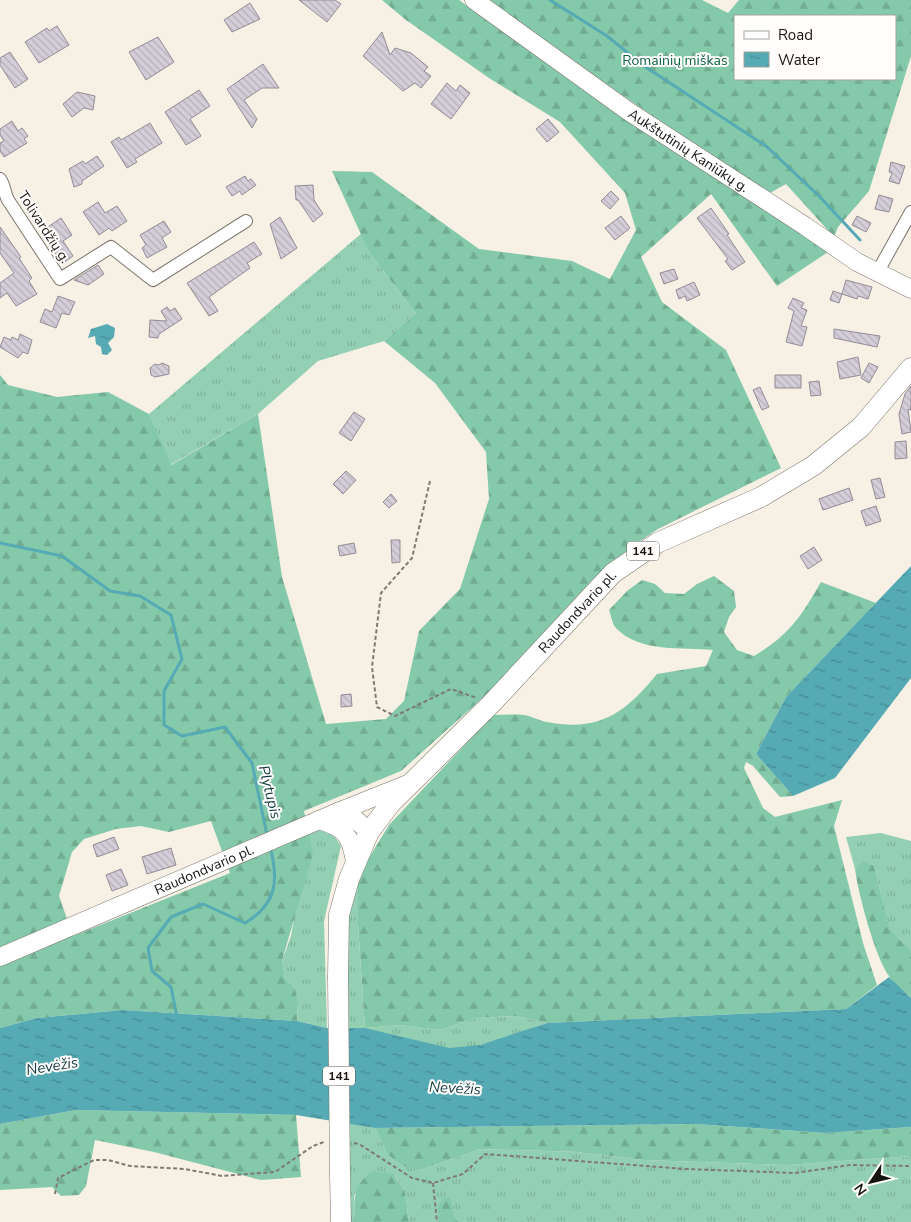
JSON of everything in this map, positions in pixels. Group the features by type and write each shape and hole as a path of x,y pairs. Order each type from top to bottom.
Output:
{"main road":[{"name":"Aukštutinių Kaniūkų g.","path":"474,0 628,111 805,226 856,262 911,289"},
{"name":"Raudondvario pl.","path":"369,832 391,803 491,704 613,573 657,543 762,496 813,466 861,427 911,368"},
{"name":"Raudondvario pl.","path":"0,957 340,811 411,783"},
{"path":"340,811 352,816 369,832"},
{"path":"319,820 336,825 346,833 355,861"},
{"path":"346,833 369,832"},
{"name":"141","path":"341,1222 339,915 355,861 369,832"}],"street":[{"name":"Tolivardžių g.","path":"0,179 8,200 60,279 111,247 153,280 246,221"},
{"path":"877,272 911,212"}],"path":[{"path":"430,481 412,558 381,593 372,667 376,706 395,716 451,689 491,704"},
{"path":"55,1194 58,1178 94,1160 108,1160 130,1166 185,1169 222,1176 275,1172 313,1146 325,1142"},
{"path":"351,1143 359,1144 412,1178 432,1183 463,1174 485,1154 686,1168 795,1173 850,1165 911,1166"},
{"path":"432,1183 437,1222"}],"green space":[{"path":"382,0 459,0 634,123 828,252 777,286 711,194 641,257 662,302 726,350 781,468 658,529 631,547 594,578 487,694 401,771 304,811 313,853 282,961 285,979 295,989 298,1003 297,1021 123,1010 37,1018 0,1028 0,375 8,385 57,397 108,392 149,414 171,465 258,414 282,577 326,724 386,719 404,701 419,631 460,589 489,499 486,452 435,383 384,341 416,313 370,254 332,171 372,172 479,249 572,261 610,279 636,230 625,193 560,122 489,78 406,20","holes":["211,821 230,873 73,936 59,896 72,852 84,839 116,829 141,826 169,832"]},
{"name":"Romainių miškas","path":"482,0 702,0 728,13 739,0 911,0 911,56 869,191 838,227 834,237 786,184 768,194"},
{"path":"362,233 370,254 416,313 384,341 318,361 258,414 170,465 149,414"},
{"path":"714,576 734,591 736,607 729,617 724,632 737,650 754,656 777,640 793,624 807,606 821,582 876,603 786,697 756,754 793,796 780,797 753,766 746,762 744,768 763,808 775,817 842,800 834,826 863,943 877,985 846,1009 547,1023 517,1016 476,1018 439,1030 400,1025 365,1028 358,924 358,884 367,861 389,825 493,715 524,715 544,721 566,724 582,724 597,721 622,709 657,674 706,666 713,650 662,647 637,642 616,628 609,610 627,591 642,580 655,584 665,593 684,594 697,584"},
{"path":"317,827 331,831 341,846 324,921 327,1028 297,1021 298,1003 285,979 282,961 291,936 309,832"},
{"path":"881,833 911,841 911,951 890,931 874,866 863,862 855,869 846,837"},
{"path":"863,861 874,866 890,930 911,951 911,998 889,976 878,955 863,908 855,869"},
{"path":"358,884 358,924 365,1028 400,1025 439,1030 476,1018 517,1016 547,1023 484,1044 459,1048 435,1046 374,1031 349,1028 347,923"},
{"path":"76,1110 296,1115 301,1177 261,1180 154,1152 95,1140 86,1186 79,1195 61,1196 52,1187 0,1190 0,1124"},
{"path":"350,1123 375,1128 387,1154 420,1170 481,1149 578,1152 644,1160 787,1165 911,1156 911,1222 459,1222 455,1217 451,1198 437,1208 438,1222 409,1222 405,1191 395,1175 374,1171 354,1195 355,1222 349,1222"},
{"path":"696,1124 825,1133 911,1127 911,1156 787,1165 644,1160 578,1152 481,1149 420,1170 404,1166 387,1154 375,1128"},
{"path":"374,1171 394,1174 405,1191 409,1222 355,1222 354,1206 358,1187"},
{"path":"444,1198 451,1198 455,1217 459,1222 438,1222 437,1208"}],"water":[{"path":"107,324 115,328 114,337 108,343 112,350 107,355 102,354 101,347 96,344 95,336 88,338 91,329"},
{"path":"911,566 911,678 835,778 793,796 756,754 786,697"},
{"name":"Nevėžis","path":"889,977 911,998 911,1127 825,1133 696,1124 375,1128 296,1115 76,1110 0,1124 0,1028 37,1018 123,1010 297,1021 327,1028 365,1028 449,1048 480,1045 547,1023 846,1009"}],"building":[{"path":"299,0 335,0 341,4 327,22"},
{"path":"250,3 260,19 232,32 224,20"},
{"path":"57,26 69,45 39,63 25,42 47,28 49,31"},
{"path":"382,32 390,55 395,48 411,53 428,67 424,71 431,76 421,88 415,83 403,91 363,56"},
{"path":"158,37 174,62 146,80 129,52"},
{"path":"10,52 28,79 15,88 0,65 0,58"},
{"path":"263,64 279,88 262,88 244,100 257,119 252,128 227,89"},
{"path":"447,83 456,91 460,85 470,93 451,119 431,104"},
{"path":"199,90 210,106 190,119 201,136 186,145 165,112"},
{"path":"77,92 95,96 93,110 84,108 72,117 63,104"},
{"path":"548,119 559,132 547,142 536,129"},
{"path":"12,121 18,131 22,128 28,136 24,139 27,143 4,157 0,151 0,143 4,141 0,135 0,129"},
{"path":"150,123 162,143 135,159 137,162 127,168 111,142 119,137 121,140"},
{"path":"97,156 104,166 82,181 82,184 74,187 69,169 83,161 85,164"},
{"path":"891,162 905,166 899,184 889,181 892,173 889,172"},
{"path":"245,176 248,181 251,179 256,185 242,195 240,191 232,196 226,187"},
{"path":"313,185 314,200 323,214 313,222 298,200 296,200 295,186"},
{"path":"611,191 619,199 610,209 601,201"},
{"path":"879,195 893,199 889,212 875,209"},
{"path":"98,202 105,213 117,206 127,221 112,231 109,228 99,235 83,212"},
{"path":"711,208 745,262 732,270 725,261 728,259 697,218"},
{"path":"621,216 630,228 615,240 605,228"},
{"path":"857,216 871,223 866,232 852,225"},
{"path":"280,217 297,248 281,259 270,224"},
{"path":"61,218 72,235 63,241 73,256 62,264 42,231"},
{"path":"164,221 171,232 162,238 167,247 147,258 142,248 146,245 140,235"},
{"path":"0,227 21,257 19,258 32,278 29,281 37,294 16,306 7,293 0,298 0,283 14,273 0,253"},
{"path":"254,242 262,254 247,263 250,268 209,297 218,311 209,316 187,283"},
{"path":"98,265 104,274 88,285 74,280"},
{"path":"674,269 678,279 664,284 660,273"},
{"path":"846,280 872,287 868,299 858,296 857,299 842,294"},
{"path":"694,282 700,295 687,301 685,296 679,299 676,290"},
{"path":"833,291 842,294 839,303 830,300"},
{"path":"58,296 75,302 69,315 62,313 56,328 40,322 45,309 52,312"},
{"path":"793,298 804,303 801,308 807,310 801,326 807,327 802,346 786,342 794,311 788,308"},
{"path":"167,307 170,311 175,308 182,319 159,334 158,338 149,337 150,320 167,321 161,311"},
{"path":"834,329 880,336 877,347 834,338"},
{"path":"20,334 32,340 28,354 23,352 18,358 0,347 4,337 11,340 12,337 18,340"},
{"path":"858,357 861,375 840,379 837,362"},
{"path":"162,363 169,366 169,374 155,377 151,375 150,368 155,364 159,365"},
{"path":"869,363 878,367 869,383 861,378"},
{"path":"775,375 801,375 801,388 775,388"},
{"path":"819,381 821,395 811,396 809,382"},
{"path":"911,386 911,410 908,409 911,432 902,434 899,414 905,394"},
{"path":"760,387 769,407 762,410 753,390"},
{"path":"354,412 365,419 351,441 339,433"},
{"path":"906,441 907,458 895,459 895,442"},
{"path":"346,471 356,480 343,494 333,484"},
{"path":"880,478 885,497 876,499 871,480"},
{"path":"849,488 853,500 823,510 819,499"},
{"path":"391,494 397,501 389,508 383,502"},
{"path":"876,506 881,521 866,526 861,511"},
{"path":"391,540 400,540 400,562 392,563"},
{"path":"354,543 356,553 340,556 338,546"},
{"path":"814,547 822,560 808,569 800,556"},
{"path":"351,694 352,706 341,707 341,695"},
{"path":"114,837 119,849 97,857 93,845"},
{"path":"171,848 176,865 147,874 142,857"},
{"path":"121,869 128,885 112,891 106,875"}],"waterway":[{"path":"550,0 607,36 644,66 766,146 820,197 860,240"},
{"name":"Plytupis","path":"0,543 62,556 110,591 140,596 171,615 182,659 164,691 164,725 182,736 225,727 252,763 267,835"},
{"name":"Plytupis","path":"177,1017 171,987 152,971 148,948 171,917 203,904 245,923 256,916 264,908 273,890 274,870 270,846"}]}
